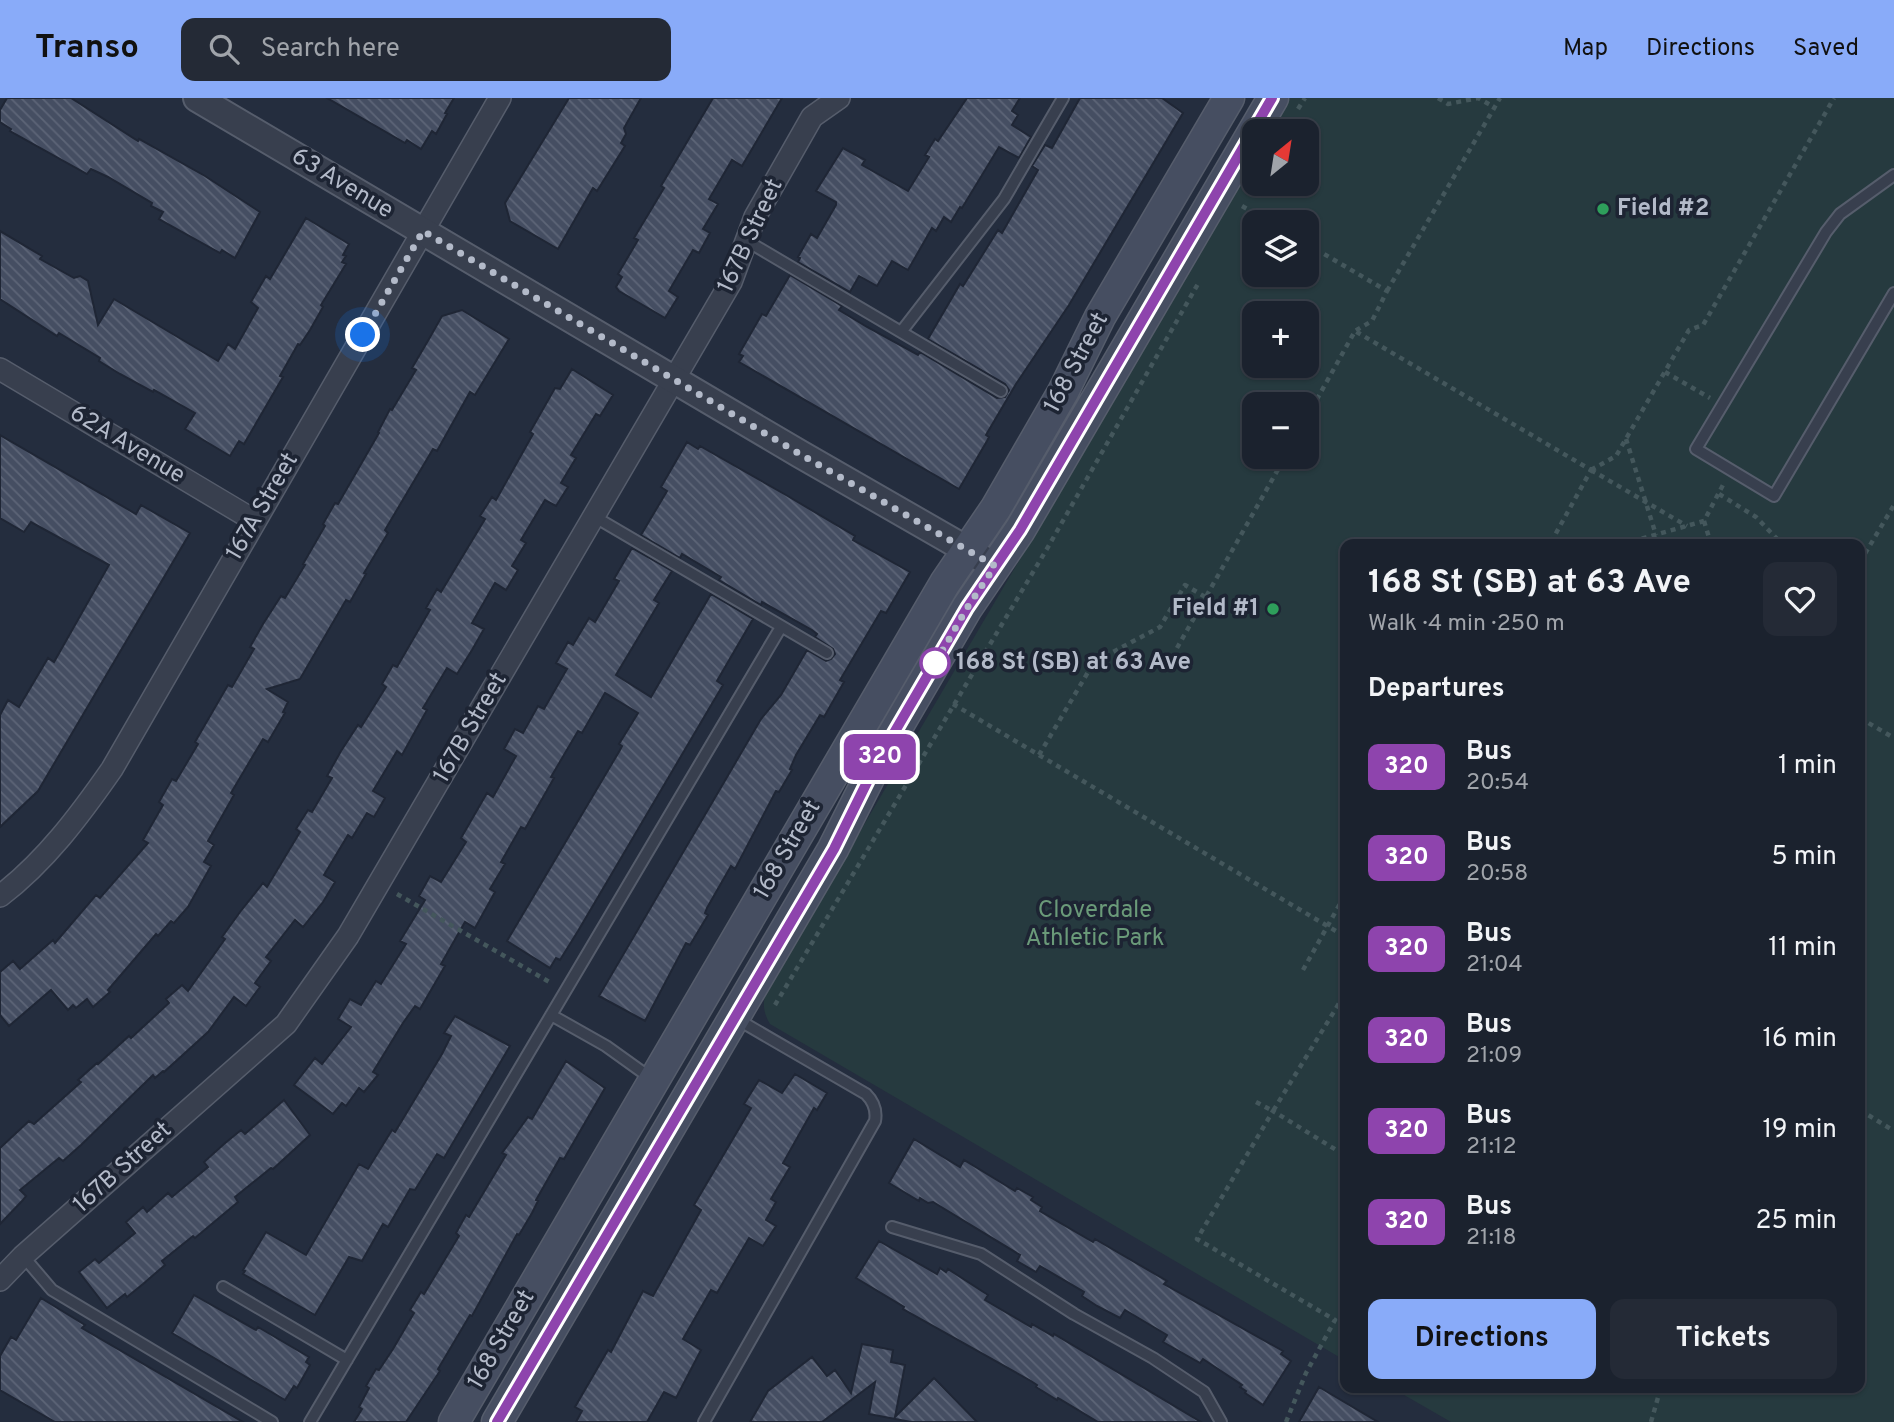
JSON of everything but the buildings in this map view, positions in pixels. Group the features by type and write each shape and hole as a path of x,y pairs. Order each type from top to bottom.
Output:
{"main road":[{"name":"168 Street","path":"460,1416 938,594 996,508 1063,391 1100,317 1229,98"},
{"path":"1192,234 1196,203 1206,178 1252,98"},
{"name":"168 Street","path":"497,1422 747,1024 877,762 967,608 1020,530 1273,98"}],"street":[{"name":"63 Avenue","path":"197,98 995,566"},
{"name":"167A Street","path":"0,896 31,870 55,843 83,811 112,769 499,98"},
{"name":"167B Street","path":"0,1280 23,1256 286,1024 348,936 732,282 755,217 812,117 839,98"},
{"name":"62A Avenue","path":"0,369 255,521"}],"lane":[{"path":"901,332 1004,199 1063,98"},
{"path":"1894,175 1840,214 1826,232 1696,449 1774,496 1894,293"},
{"path":"747,241 1000,391"},
{"path":"595,517 827,653"},
{"path":"310,1422 781,627"},
{"path":"551,1015 606,1046 653,1080"},
{"path":"704,1422 876,1121 875,1107 866,1094 747,1024"},
{"path":"892,1227 981,1254 1204,1392 1221,1422"},
{"path":"23,1256 52,1290 272,1422"},
{"path":"223,1287 347,1360"}],"path":[{"path":"1438,98 1448,104 1478,98 1494,107"},
{"path":"1319,396 1355,331 1372,321 1500,98"},
{"path":"1553,539 1591,470 1616,456 1689,330 1703,325 1834,98"},
{"path":"1236,218 1246,200"},
{"path":"1242,206 1249,210"},
{"path":"1319,251 1387,291"},
{"path":"747,1024 842,896 1048,547 1203,275"},
{"path":"1355,331 1688,526"},
{"path":"1665,372 1722,405"},
{"path":"1626,438 1656,535"},
{"path":"1177,648 1278,469"},
{"path":"1641,539 1704,521 1731,471"},
{"path":"1719,494 1756,517 1777,539"},
{"path":"1865,554 1894,505"},
{"path":"1704,521 1709,539"},
{"path":"1039,755 1094,662 1160,627 1185,585 1207,598"},
{"path":"953,704 1340,933"},
{"path":"1865,721 1894,738"},
{"path":"393,891 551,983"},
{"path":"1303,970 1340,904"},
{"path":"1286,1422 1306,1373 1335,1320 1197,1239 1340,1002"},
{"path":"1256,1102 1340,1152"},
{"path":"1865,1113 1894,1131"},
{"path":"1651,1422 1660,1393"}],"green space":[{"name":"Cloverdale Athletic Park","path":"1290,98 1894,98 1894,1422 1451,1422 1401,1393 1865,1393 1865,539 1340,539 1340,1357 770,1024 764,1003 767,990 1242,181 1242,196 1320,196 1320,119 1278,119"}],"bus line":[{"name":"320","path":"497,1422 834,849 877,762 967,608 1020,530 1272,98"}],"place":[{"name":"Field #2","path":"1603,209"},
{"name":"Field #1","path":"1273,609"},
{"name":"168 St (SB) at 63 Ave","path":"935,663"}],"route":[{"path":"363,335 423,231 995,566 929,674 935,663"}]}
